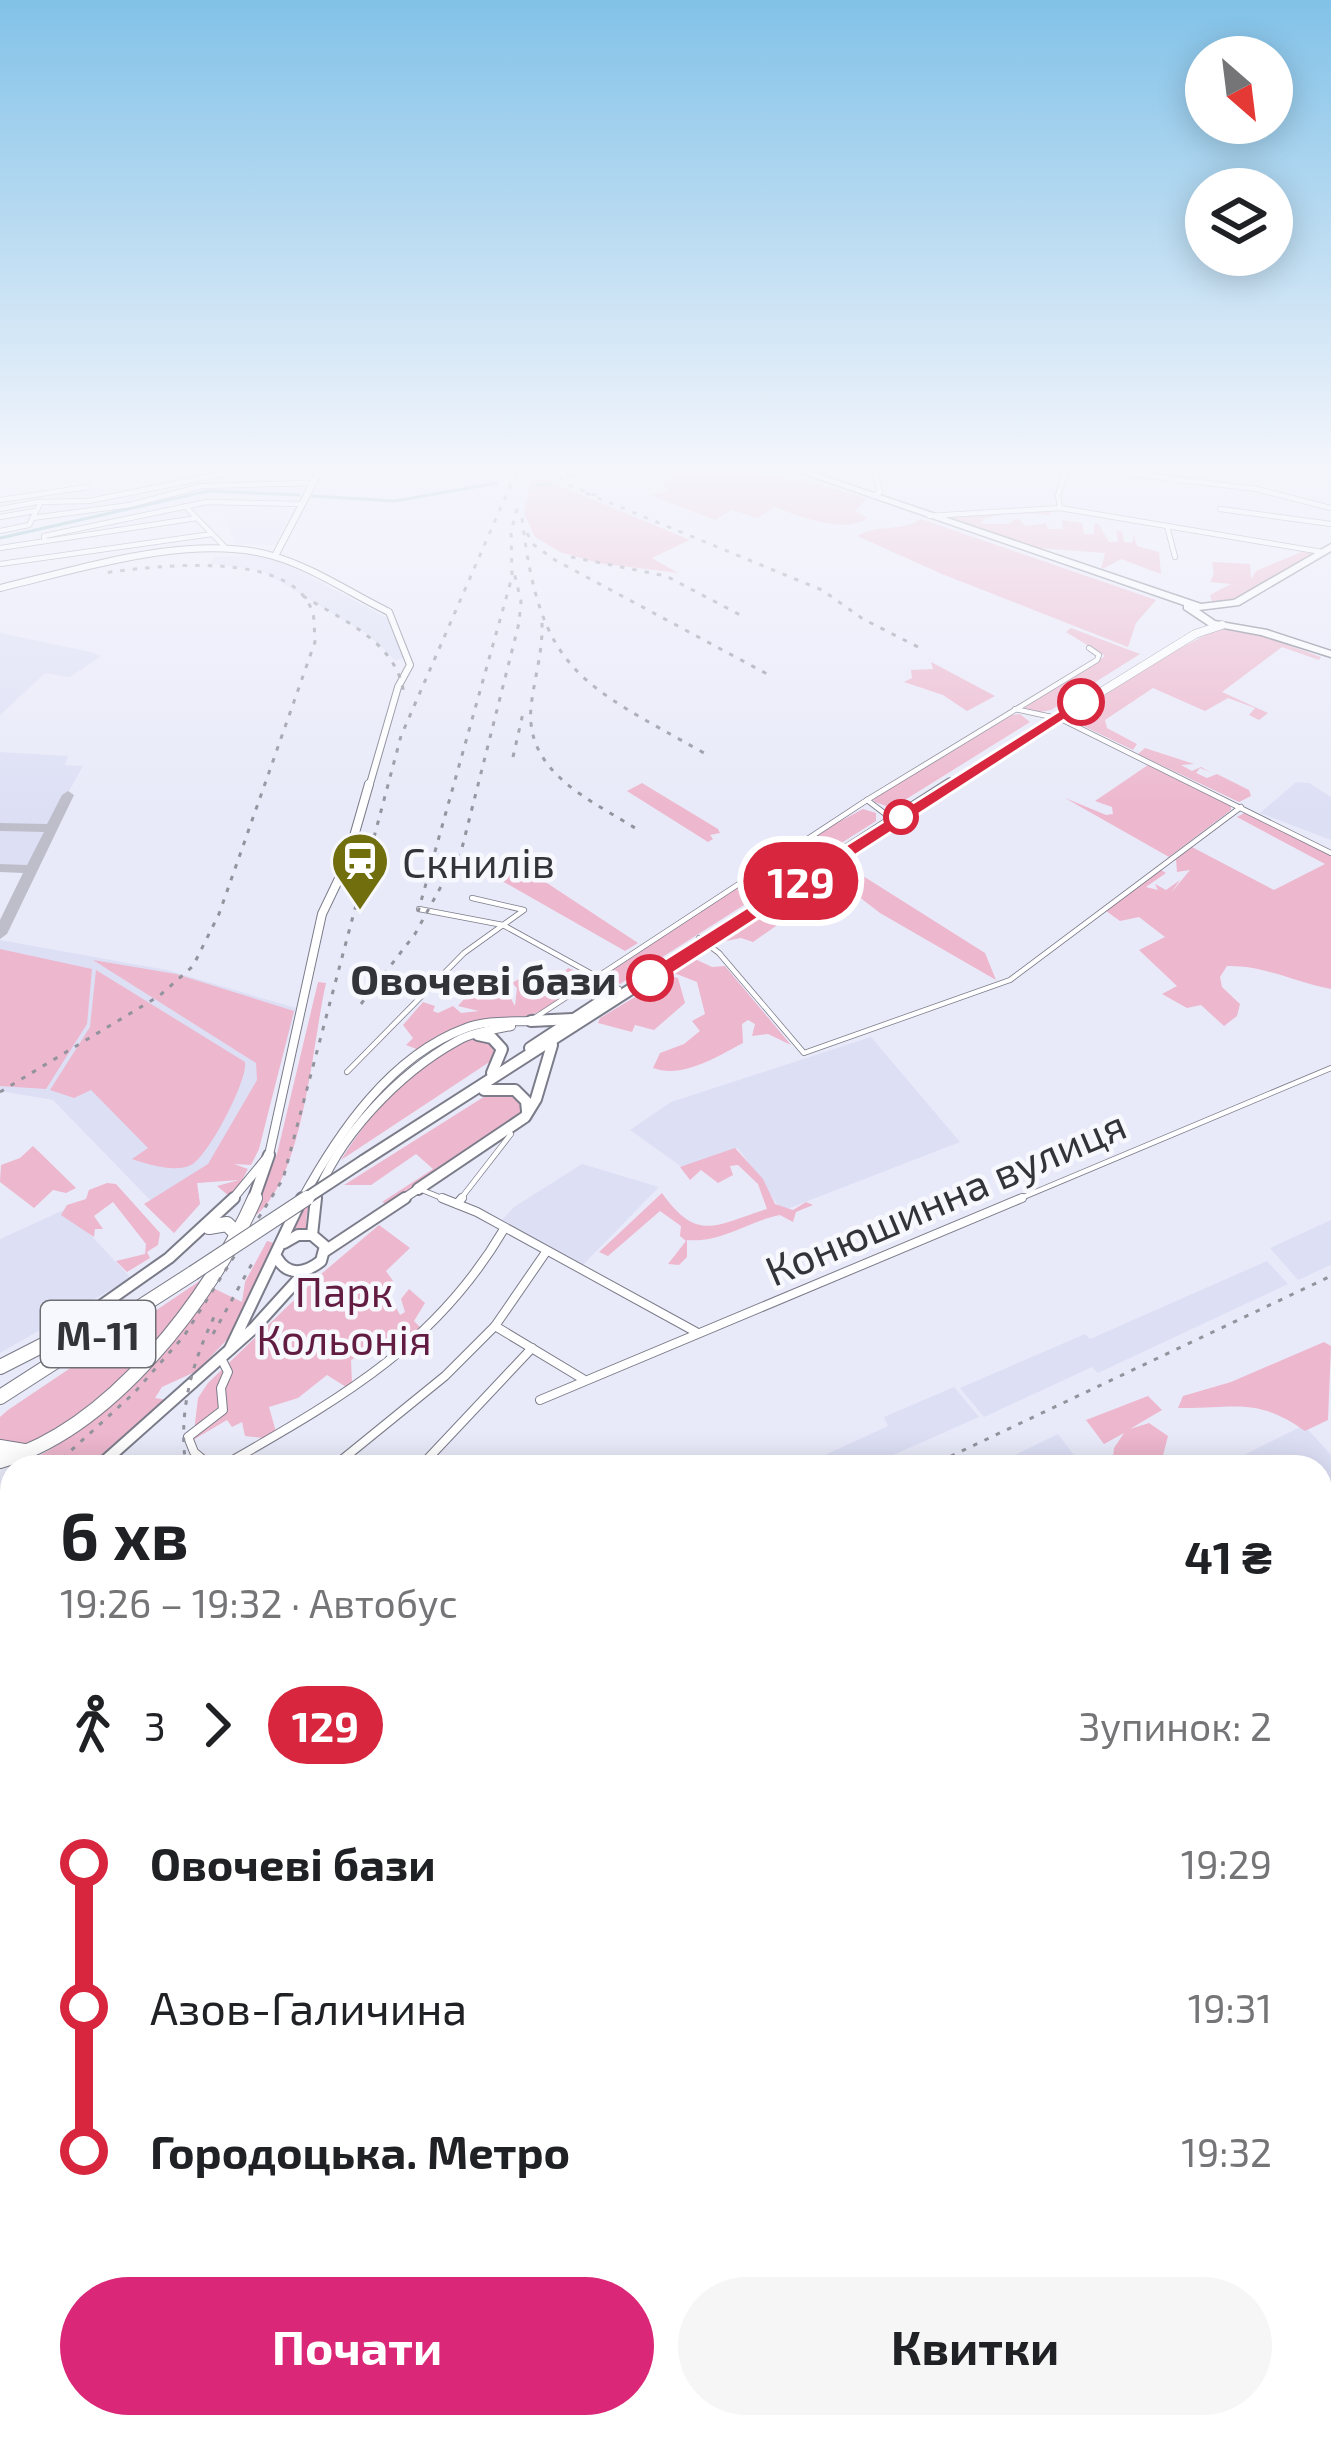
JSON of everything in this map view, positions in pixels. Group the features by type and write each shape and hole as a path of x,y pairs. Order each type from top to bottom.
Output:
{"highway":[{"path":"1119,582 1331,654"},
{"name":"М-11","path":"1209,612 1268,582"},
{"name":"М-11","path":"1229,620 1280,582"},
{"path":"1209,612 1229,620"}],"main road":[{"name":"М-11","path":"1,1398 471,1091 552,1044 702,940 1190,631 1209,612"},
{"name":"М-11","path":"1050,718 1229,620"},
{"name":"М-11","path":"471,1091 492,1072 702,940"},
{"path":"530,1021 574,1019"},
{"path":"478,1035 492,1037 502,1049 492,1072"},
{"path":"418,1189 525,1117 536,1099 552,1044"},
{"path":"471,1091 514,1090 526,1101 525,1117"},
{"path":"17,1455 37,1448 112,1394 175,1331 209,1287 239,1236 269,1155"},
{"path":"209,1227 227,1224 239,1236"},
{"path":"0,1366 51,1341"},
{"path":"0,1447 16,1452 37,1448"}],"street":[{"path":"51,1341 153,1275 209,1227 269,1155 322,914 346,864 398,687 410,665 388,612 327,582"},
{"path":"325,1251 315,1236 310,1209 357,1127 428,1060 458,1041 530,1021 866,800 1097,660 1099,655 1088,648"},
{"path":"1015,710 1050,718 1331,853"},
{"path":"866,800 892,818"},
{"path":"702,940 804,1053 1010,980 1241,807"},
{"path":"347,1072 464,953 524,910 472,898"},
{"path":"419,909 503,925 619,989"},
{"path":"230,1348 255,1308 278,1251 335,1145 380,1091 464,1029 530,1021"},
{"name":"Конюшинна вулиця","path":"540,1400 1331,1068"},
{"path":"457,1204 511,1134"},
{"path":"111,1455 220,1358 339,1238 418,1189 504,1228 696,1332"},
{"path":"238,1455 383,1372 409,1350 459,1300 504,1228"},
{"path":"308,1270 287,1270 278,1263 278,1251 291,1238 339,1238"},
{"path":"348,1455 445,1376 495,1326 546,1252"},
{"path":"495,1326 583,1379"},
{"path":"432,1455 532,1348"},
{"path":"199,1455 188,1437 224,1409 221,1388 228,1372 220,1358"}],"shaded area":[{"path":"280,582 320,582 389,619 404,658 395,660 368,635"},
{"path":"0,633 101,656 70,677 45,673 0,715"},
{"path":"0,752 68,756 65,765 83,766 27,866 0,866"},
{"path":"1296,782 1309,783 1331,797 1331,840 1260,813"},
{"path":"0,940 167,970 296,1008 262,1132 220,1179 197,1183 200,1204 174,1233 151,1201 53,1100 0,1091"},
{"path":"871,1037 960,1142 782,1211 738,1148 682,1167 630,1130 671,1102"},
{"path":"582,1164 659,1187 580,1268 499,1223 514,1207"},
{"path":"66,1209 131,1278 0,1353 0,1239"},
{"path":"1331,1220 1331,1265 1298,1280 1270,1248"},
{"path":"1267,1261 1288,1284 1098,1373 1092,1367 984,1417 960,1388 1085,1334 1090,1339"},
{"path":"954,1387 979,1417 893,1455 825,1455 888,1426 884,1417"},
{"path":"1304,1425 1331,1455 1244,1455"},
{"path":"1058,1434 1074,1455 1015,1455"}],"green space":[{"path":"962,582 1103,582 1156,600 1136,623 1128,647"},
{"path":"1210,582 1264,582 1232,601 1213,605 1210,595 1231,584"},
{"path":"1071,628 1140,654 1051,710 1034,713 1024,708 1105,656 1066,632"},
{"path":"1217,629 1243,629 1321,657 1282,647 1222,692 1268,713 1259,720 1249,715 1255,708 1228,698 1205,711 1153,688 1105,720 1107,728 1137,744 1133,750 1067,718 1067,713 1075,716 1144,667"},
{"path":"931,662 995,696 967,711 943,695 904,682 912,678 911,670 933,669"},
{"path":"1020,714 1030,722 892,808 873,799 1006,716"},
{"path":"1145,748 1194,764 1181,765 1192,771 1201,767 1210,772 1200,768 1196,773 1207,778 1217,774 1249,790 1251,796 1239,802 1138,754"},
{"path":"1148,765 1231,805 1231,810 1169,857 1065,798 1113,814 1112,807 1095,801"},
{"path":"642,783 720,833 710,835 713,839 708,842 627,791"},
{"path":"863,809 876,813 876,821 620,984 604,976 816,834"},
{"path":"1246,812 1331,855 1331,989 1227,966 1220,977 1222,987 1240,1004 1237,1016 1224,1026 1201,1005 1187,1008 1162,994 1177,986 1139,950 1165,937 1139,917 1120,921 1106,911 1161,870 1166,873 1146,887 1158,890 1155,884 1166,890 1180,880 1171,893 1190,870 1177,872 1176,859 1192,847 1274,890 1325,864 1237,817"},
{"path":"509,858 638,943 625,951 490,874"},
{"path":"835,870 850,874 753,942 741,938 716,943"},
{"path":"863,876 985,953 996,980 880,913 845,886"},
{"path":"0,949 92,969 87,1024 46,1089 0,1086"},
{"path":"695,959 712,967 725,966 791,1045 768,1034 752,1036 755,1024 748,1020 742,1024 743,1043 723,1054 676,1071 653,1068 660,1053 684,1044 700,1031 692,1021 705,1014 697,982 674,973"},
{"path":"93,960 176,974 294,1011 259,1149 251,1165 234,1164 248,1169 241,1182 252,1172 229,1196 217,1186 239,1180 197,1183 200,1204 174,1233 144,1204 208,1164 257,1080 256,1063"},
{"path":"568,968 586,975 547,1008 481,1029 444,1048 391,1093 339,1150 373,1104 447,1041 419,1050 406,1045 413,1038 403,1025 423,1002 435,1006 433,1011 438,1013 453,1006 461,1013 479,1011 458,1006 465,998 455,996 473,989 480,994 487,984 510,997 515,1006 517,988 512,983 519,979 527,986 543,973 558,980"},
{"path":"96,970 245,1062 226,1117 191,1165 169,1168 132,1159 148,1148 91,1090 74,1098 50,1090 90,1027"},
{"path":"670,976 678,978 685,1003 654,1030 635,1025 632,1032 598,1023 600,1018"},
{"path":"318,982 326,983 294,1145 269,1202 251,1219 277,1154"},
{"path":"472,1038 495,1042 500,1055 341,1160 397,1088 432,1058"},
{"path":"508,1091 523,1101 522,1114 389,1205 382,1202 433,1169 416,1154 371,1185 344,1185 490,1093"},
{"path":"33,1146 76,1188 66,1193 53,1190 34,1208 0,1182 1,1165 20,1158"},
{"path":"735,1148 763,1179 775,1204 793,1210 806,1202 813,1205 796,1212 793,1222 780,1215 711,1238 687,1240 687,1257 679,1265 668,1264 686,1241 680,1236 681,1226 660,1211 608,1256 599,1252 662,1193 687,1219 709,1226 767,1209 758,1184 738,1165 730,1166 733,1175 718,1183 701,1170 690,1180 680,1167"},
{"path":"339,1151 309,1207 307,1231 288,1234"},
{"path":"116,1184 160,1233 158,1245 147,1252 150,1258 127,1272 116,1261 145,1254 146,1244 113,1202 94,1216 103,1229 95,1229 94,1237 61,1215 67,1205 86,1199 89,1190"},
{"name":"Парк Кольонія","path":"379,1225 410,1248 386,1271 393,1281 386,1289 400,1315 405,1312 401,1299 409,1289 425,1303 414,1321 423,1330 413,1342 398,1333 351,1360 352,1382 346,1387 327,1375 298,1398 269,1407 276,1432 264,1438 245,1436 242,1422 232,1427 227,1420 193,1440 198,1398 208,1383"},
{"path":"267,1241 274,1243 244,1322 197,1371 162,1387 155,1398 167,1400 105,1455 40,1455 69,1438 123,1392 213,1288 242,1302 245,1282"},
{"path":"213,1272 155,1345 86,1407 37,1444 0,1442 0,1417 8,1410"},
{"path":"1324,1342 1331,1346 1328,1420 1305,1431 1258,1409 1178,1408 1183,1396 1231,1382"},
{"path":"1148,1396 1162,1410 1130,1429 1149,1423 1168,1436 1163,1455 1113,1455 1124,1433 1104,1444 1086,1420"}],"taxiway":[{"path":"52,828 68,795"},
{"path":"0,827 52,828"},
{"path":"32,869 52,828"},
{"path":"0,868 32,869"},
{"path":"0,934 32,869"}],"railway":[{"path":"0,1092 159,996 193,966 219,914 315,642 313,614 301,593 284,582"},
{"path":"66,1455 134,1393 184,1336 283,1179 401,736 468,582"},
{"path":"418,912 511,582"},
{"path":"361,1004 415,934 462,848 519,623 516,582"},
{"path":"533,582 555,642 573,667 626,708 704,753"},
{"path":"596,582 769,675"},
{"path":"677,582 746,618"},
{"path":"802,582 918,647"},
{"path":"303,596 381,648 400,678 404,696"},
{"path":"542,623 531,707 538,749 564,781 635,828"},
{"path":"513,757 523,713"},
{"path":"213,1334 254,1260"},
{"path":"953,1455 1331,1276"},
{"path":"185,1455 188,1389 215,1315"}],"bus line":[{"name":"129","path":"650,978 1081,702"}],"place":[{"name":"Скнилів","path":"360,912"},
{"name":"Овочеві бази","path":"650,978"}]}
